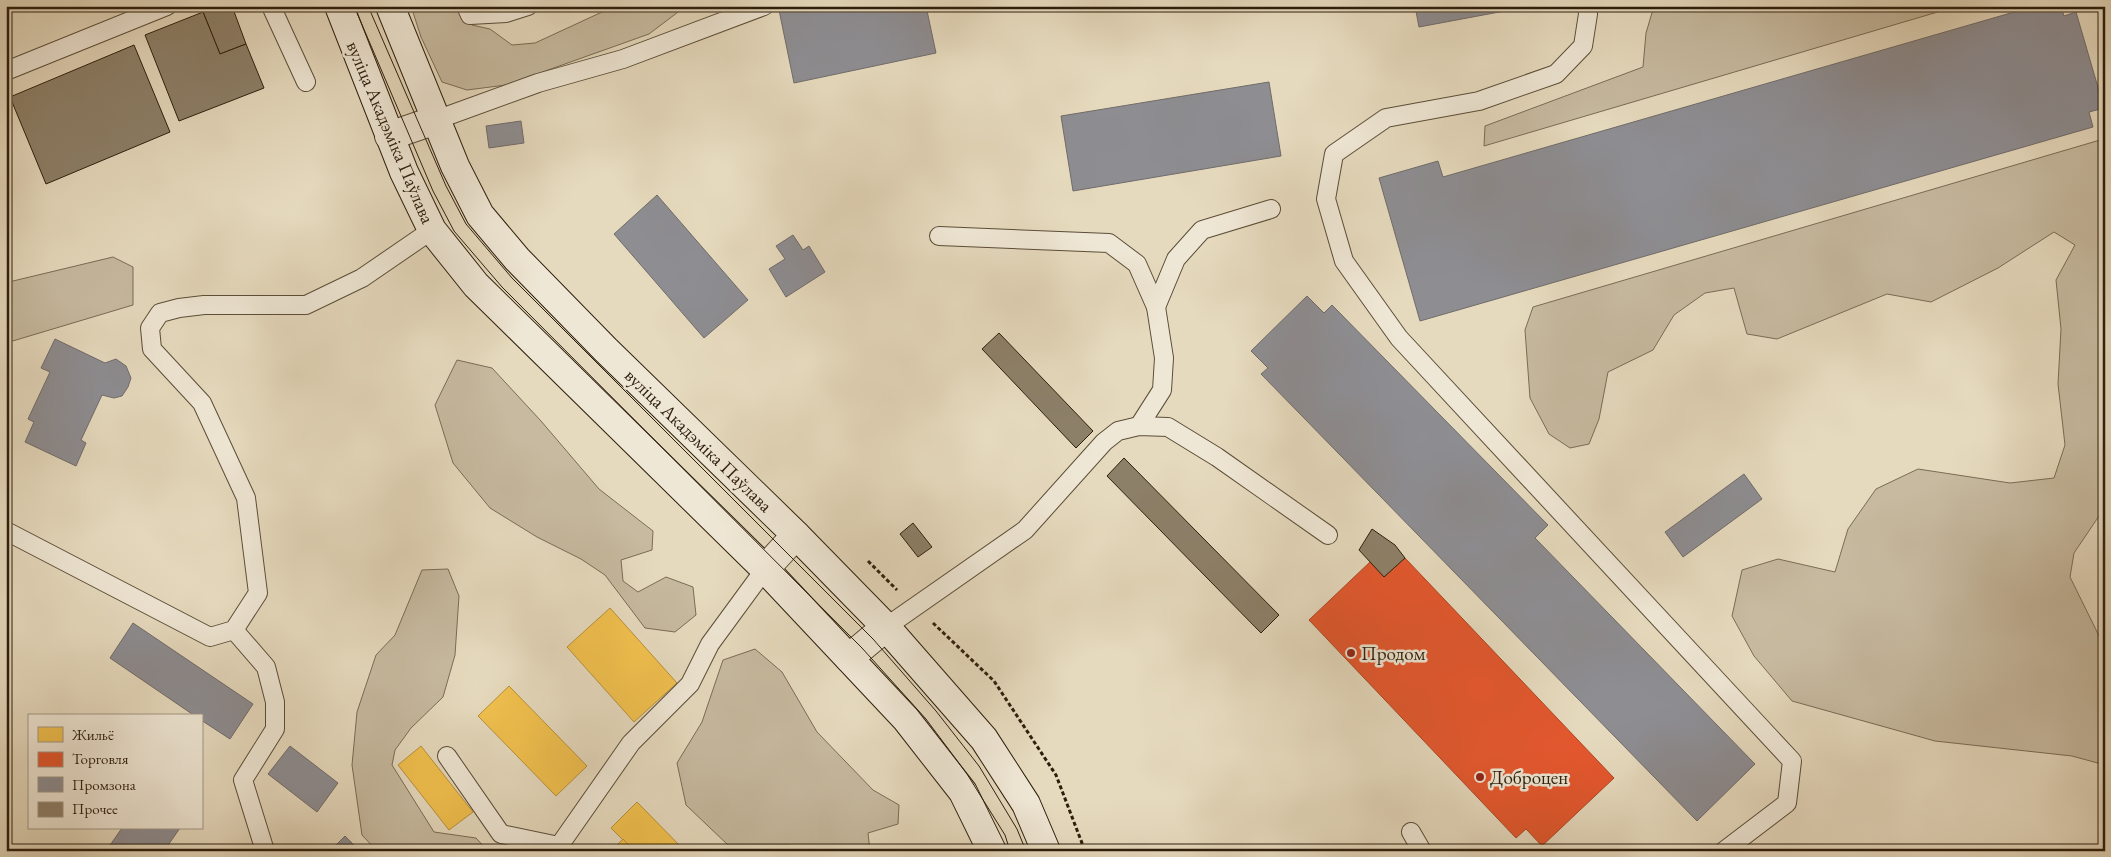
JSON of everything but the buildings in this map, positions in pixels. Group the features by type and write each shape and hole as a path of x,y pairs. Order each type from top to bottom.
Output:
{"main road":[{"name":"вуліца Акадэміка Паўлава","path":"339,6 404,172 432,230 476,285 764,569 906,718 963,792 992,851"},
{"name":"вуліца Акадэміка Паўлава","path":"390,6 455,166 480,214 517,258 606,350 886,627 984,739 1026,804 1046,851"},
{"path":"390,136 436,120"},
{"path":"764,569 796,536"},
{"path":"849,658 886,627"}],"lane":[{"path":"6,71 167,6"},
{"path":"272,6 306,82"},
{"path":"466,6 470,15 506,13 528,6"},
{"path":"436,120 538,83 624,59 764,6"},
{"path":"1587,6 1588,14 1583,46 1556,74 1479,101 1386,118 1334,154 1326,199 1344,261 1399,338 1792,761 1788,803 1724,851"},
{"path":"1156,307 1176,258 1202,230 1271,209"},
{"path":"6,531 210,637 234,630 258,593 246,498 202,403 152,349 150,328 160,313 179,308 204,305 306,305 362,278 432,230"},
{"path":"939,236 1109,243 1137,264 1156,307 1164,358 1162,390 1139,426"},
{"path":"886,627 1025,530 1104,442 1118,431 1139,426 1168,427 1217,457 1328,535"},
{"path":"447,756 502,834 562,848 631,743 690,684 710,644 764,569"},
{"path":"234,630 266,667 275,702 275,729 243,780 264,851"},
{"path":"1411,832 1422,851"}],"path":[{"path":"864,557 994,681 1056,775 1085,851"}],"shaded area":[{"path":"411,6 461,6 472,25 490,29 512,45 535,43 615,6 686,6 649,34 506,85 467,90 442,82 421,37"},
{"path":"1654,6 1958,6 1484,146 1485,126 1643,67 1646,33"},
{"path":"2105,135 2105,504 2074,553 2070,577 2105,648 2105,765 2072,756 1935,741 1792,701 1754,656 1732,616 1742,570 1778,559 1835,572 1848,529 1876,489 1918,469 2010,483 2054,478 2065,445 2058,384 2061,329 2056,280 2075,245 2054,232 1998,268 1931,302 1887,294 1777,339 1747,334 1734,288 1705,293 1674,315 1653,350 1608,372 1599,419 1589,444 1570,448 1549,434 1530,398 1525,330 1533,307 2100,140"},
{"path":"113,257 133,267 133,305 6,343 6,278 13,281"},
{"path":"457,360 492,368 541,421 599,489 653,531 652,550 621,560 623,581 638,592 666,577 693,587 696,615 675,632 645,628 605,575 581,559 537,537 490,508 453,463 435,405"},
{"path":"448,569 459,596 455,655 443,697 411,728 395,750 392,765 434,832 476,838 488,851 377,851 362,835 352,765 357,712 376,655 395,635 422,570"},
{"path":"755,649 782,672 817,732 873,790 899,805 898,824 868,833 870,851 814,851 788,845 728,845 686,805 677,763 702,722 723,660"}],"tram line":[{"path":"354,6 433,191 454,231 502,287 862,648 926,719 967,774 1005,835 1010,851"},
{"path":"368,6 446,186 466,224 512,278 873,639 936,711 979,766 1017,829 1026,851"}],"place":[{"name":"Продом","path":"1351,653"},
{"name":"Доброцен","path":"1480,777"}]}
